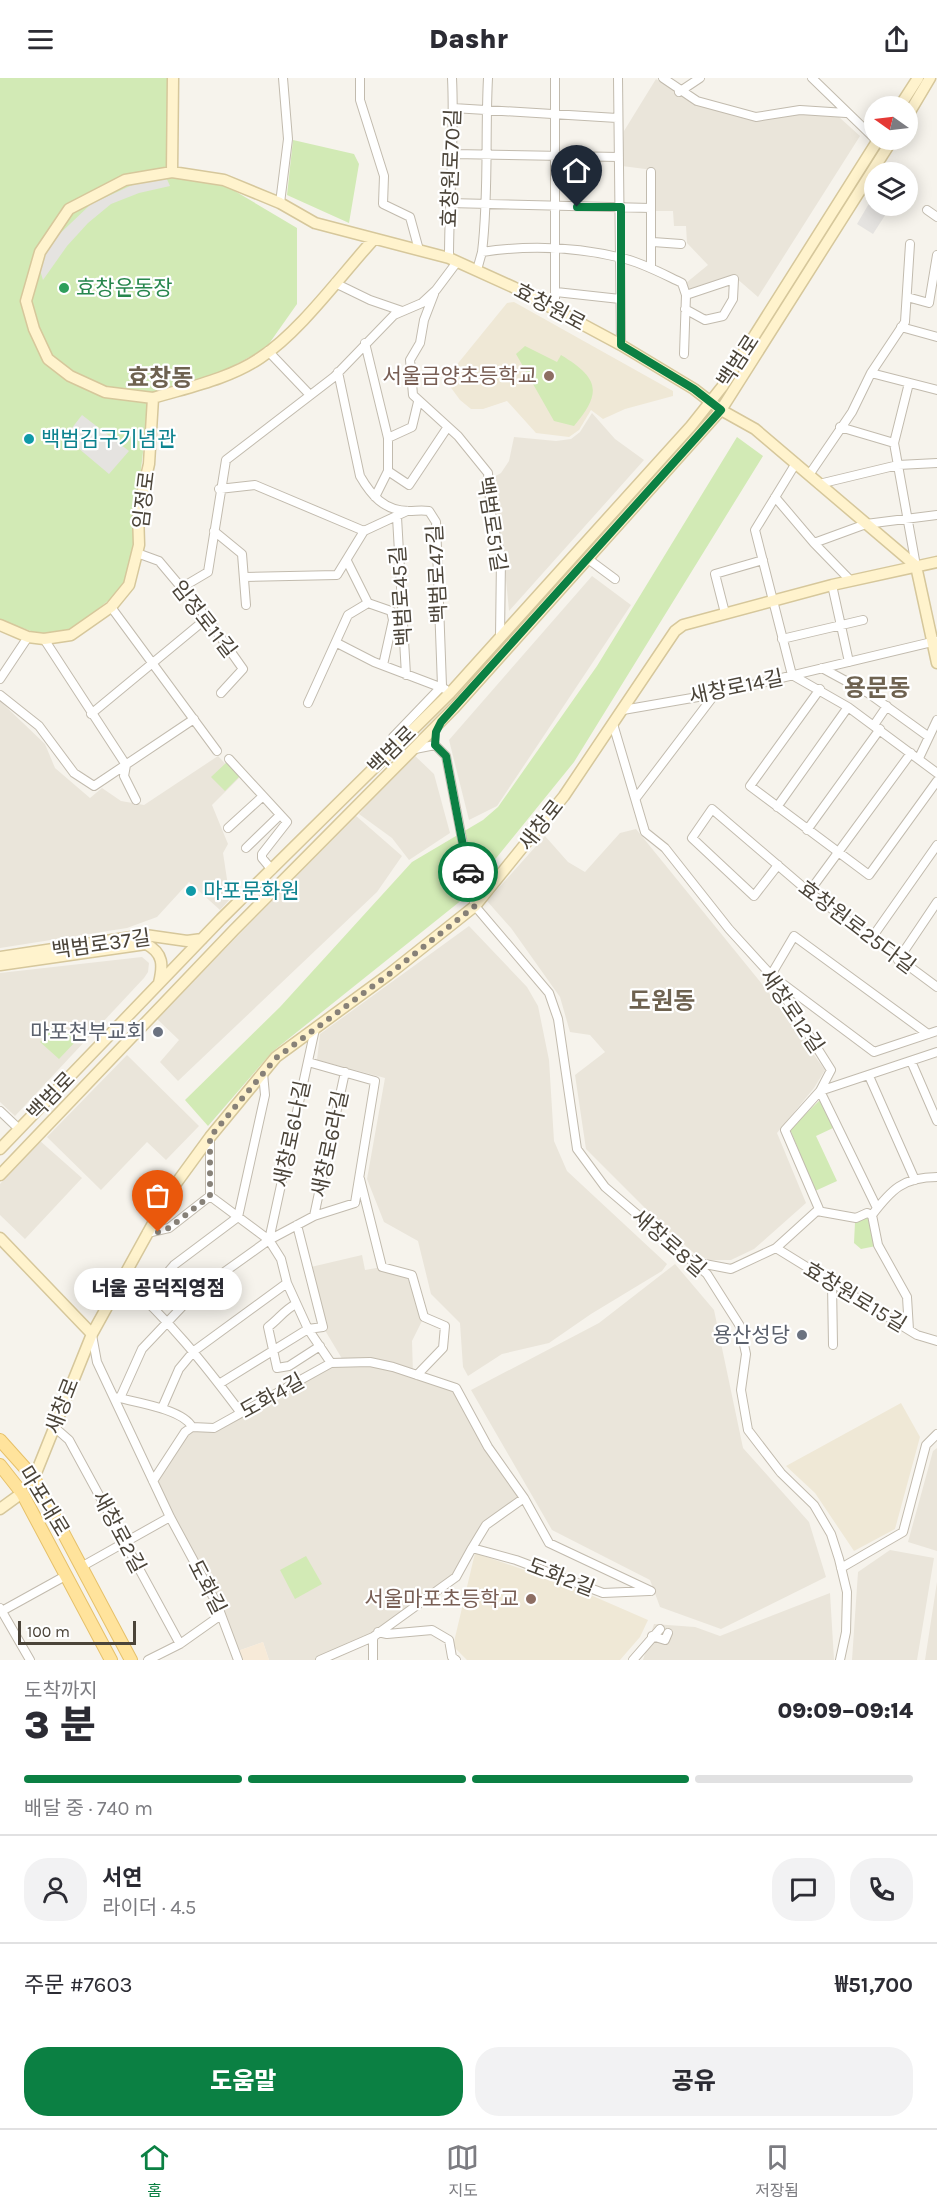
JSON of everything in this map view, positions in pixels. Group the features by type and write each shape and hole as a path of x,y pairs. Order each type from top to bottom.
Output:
{"main road":[{"path":"172,171 173,78"},
{"path":"906,96 918,78"},
{"path":"918,98 930,78"},
{"name":"백범로","path":"0,1149 221,919 272,870 446,689 500,637 711,402 870,150"},
{"name":"효창원로","path":"153,398 105,392 70,376 48,359 34,329 26,301 40,252 69,208 125,180 172,171 224,180 280,203 315,223 453,260 477,270 621,345 721,410 755,429 916,566"},
{"name":"백범로","path":"0,1175 234,930 441,722 721,410 864,186"},
{"path":"153,398 241,369 268,351 295,327 374,239"},
{"path":"750,343 750,349 755,352 761,349"},
{"name":"임정로","path":"0,625 28,637 44,639 71,634 111,607 129,585 137,553 138,512 149,464 153,398"},
{"path":"669,450 676,449 679,452 678,458"},
{"name":"새창로","path":"34,1478 42,1463 53,1426 92,1334 172,1189 210,1137 276,1058 475,906 564,796 675,631 683,625 773,600 937,562"},
{"path":"916,566 935,641 937,663"},
{"path":"446,689 456,700 455,707"},
{"path":"221,919 231,916 236,921 234,930"},
{"name":"백범로37길","path":"0,957 156,934 187,940 202,939"},
{"name":"백범로37길","path":"0,965 146,944 154,948 160,956 162,968 159,984"},
{"path":"86,1059 96,1057 101,1062 100,1071"},
{"path":"0,1239 92,1334"},
{"name":"마포대로","path":"0,1440 34,1478 131,1660"},
{"name":"마포대로","path":"0,1465 22,1492 111,1660"},
{"path":"0,1509 22,1492"}],"street":[{"path":"280,203 288,139 284,78"},
{"path":"360,78 360,100 384,176 383,204 410,217 419,250"},
{"name":"효창원로70길","path":"452,78 453,154 449,203 453,260"},
{"path":"477,270 482,252 488,205 485,154 488,78"},
{"path":"555,78 555,310"},
{"path":"618,78 617,118 622,258 621,345"},
{"path":"663,78 680,92 697,101 756,117 800,110 846,113"},
{"path":"680,92 700,78"},
{"path":"812,78 864,128"},
{"path":"453,108 617,118"},
{"path":"453,154 619,157"},
{"path":"651,172 653,242 651,268"},
{"path":"449,203 651,208"},
{"path":"927,210 937,217"},
{"path":"653,242 681,244"},
{"path":"809,475 852,412 871,373 904,322 910,244"},
{"path":"482,252 556,248 622,258 651,268 682,283 686,295 684,354"},
{"path":"907,297 929,303 937,255"},
{"path":"387,438 412,427 418,402 413,396 410,360 420,343 424,320 436,290 453,260"},
{"path":"685,309 705,320 723,316 734,299 734,279 686,295"},
{"path":"335,283 370,300 402,311"},
{"path":"182,588 208,572 219,489 226,460 338,372 386,321 422,303 436,290"},
{"path":"556,292 620,299"},
{"path":"901,327 937,336"},
{"path":"338,372 360,476 375,497 388,471 387,438 365,343"},
{"path":"268,351 310,395"},
{"path":"871,373 937,390"},
{"path":"909,383 894,442 916,566"},
{"name":"백범로51길","path":"418,402 458,436 489,473 490,514 501,558 500,637"},
{"path":"840,427 894,442"},
{"path":"388,471 409,485 447,428"},
{"path":"795,463 755,530 792,675 848,707 937,773"},
{"path":"819,484 898,465 937,463"},
{"path":"219,489 255,485 364,531"},
{"name":"백범로47길","path":"375,497 382,505 407,511 429,511 436,522 446,689"},
{"path":"775,497 814,543 851,581"},
{"path":"246,577 337,575 364,531 407,511"},
{"path":"814,543 866,524 937,515"},
{"name":"백범로45길","path":"396,517 406,675"},
{"path":"214,531 242,554 246,577 246,605"},
{"name":"임정로11길","path":"137,553 159,561 207,618 243,669 221,693"},
{"path":"588,559 615,579"},
{"path":"725,613 715,574 763,560"},
{"name":"백범로45길","path":"347,561 368,603 391,612 393,620 383,665"},
{"path":"832,585 849,662"},
{"name":"백범로45길","path":"308,703 348,615 368,603"},
{"path":"111,607 218,751"},
{"path":"91,714 207,618"},
{"path":"783,639 863,620"},
{"path":"0,679 28,637"},
{"path":"44,639 126,765 124,776 136,800"},
{"name":"새창로14길","path":"623,710 715,693 935,641"},
{"name":"백범로45길","path":"337,643 432,686 446,689"},
{"path":"822,668 887,706 929,737"},
{"path":"393,737 446,689"},
{"path":"820,690 750,786 869,876 937,782"},
{"path":"636,798 715,693"},
{"path":"0,695 39,726 74,773 94,786 194,719"},
{"path":"807,830 877,727 887,706"},
{"path":"777,807 848,707"},
{"path":"919,758 937,720"},
{"name":"백범로","path":"441,722 436,732 435,745 446,756 475,906"},
{"name":"새창로12길","path":"613,724 645,832 665,848 729,929 771,975 831,1070 819,1091 785,1130 819,1209 817,1211"},
{"name":"백범로","path":"412,750 435,745"},
{"path":"809,892 911,753"},
{"path":"229,759 287,822 262,854 262,858 272,870"},
{"path":"228,828 262,796"},
{"name":"효창원로25다길","path":"778,865 754,896 692,838 712,809 778,865 809,892 937,987"},
{"path":"246,848 280,815"},
{"path":"871,939 937,845"},
{"path":"898,960 937,903"},
{"name":"새창로8길","path":"475,906 549,993 558,1019 577,1149 605,1187 707,1274 740,1326 746,1354 741,1390 748,1430 780,1473 814,1505 831,1534 847,1592 846,1632 840,1660"},
{"path":"928,1034 794,936 771,975 874,1052 928,1034 937,1031"},
{"name":"새창로6나길","path":"269,1240 315,1029"},
{"path":"909,1329 907,1297 878,1245 874,1211 819,1091 937,1052"},
{"path":"911,1061 937,1122"},
{"path":"153,1481 185,1432 192,1427 189,1422 162,1408 117,1398 142,1349 169,1324 195,1293 269,1240 315,1216 355,1203 375,1081 308,1062"},
{"name":"새창로6라길","path":"315,1216 345,1072"},
{"path":"145,1299 174,1265 238,1217 265,1095 263,1073"},
{"path":"869,1076 915,1180"},
{"name":"백범로","path":"0,1111 19,1129"},
{"path":"210,1137 210,1196"},
{"path":"359,1174 382,1267 412,1275 424,1317 445,1326 443,1348 417,1375"},
{"path":"693,1262 731,1269 776,1248 817,1211 856,1218 874,1211 892,1190 915,1180 937,1177"},
{"path":"210,1196 269,1240 281,1258 287,1283 308,1329 331,1363"},
{"path":"147,1233 169,1228 210,1196"},
{"path":"219,1384 308,1329 323,1327 297,1225"},
{"name":"효창원로15길","path":"776,1248 909,1329 937,1341"},
{"path":"122,1279 145,1299 194,1351 241,1413"},
{"path":"162,1408 179,1369 194,1351 287,1283"},
{"path":"832,1284 833,1345"},
{"path":"296,1304 283,1311 278,1319 268,1327 277,1368 289,1366 320,1346"},
{"name":"도화길","path":"92,1334 98,1362 117,1398 170,1517 221,1615 238,1660"},
{"name":"도화4길","path":"192,1427 214,1428 331,1363 370,1362 456,1388 488,1447 524,1498 549,1543 651,1591"},
{"name":"새창로2길","path":"53,1426 69,1440 180,1644"},
{"path":"841,1568 903,1533 926,1445 937,1434"},
{"path":"320,1660 376,1634 456,1577 486,1525 524,1498"},
{"path":"81,1567 170,1517"},
{"name":"도화2길","path":"472,1548 516,1560 603,1593 651,1591"},
{"path":"30,1660 1,1610 67,1575"},
{"path":"148,1660 180,1644 221,1615"},
{"path":"376,1634 432,1630 449,1640 452,1657 456,1660"},
{"path":"633,1660 651,1636 664,1631"},
{"path":"373,1660 376,1634"}],"shaded area":[{"path":"656,79 697,104 756,119 800,114 839,117 860,136 758,297 735,277 687,291 686,283 708,265 687,243 686,226 674,226 673,211 653,211 653,170 622,166 624,131"},
{"path":"166,177 170,186 139,193 111,204 88,223 67,246 43,280 39,267 50,243 91,204 141,181"},
{"path":"864,212 864,216 885,216 873,234 857,224"},
{"name":"서울금양초등학교","path":"514,302 673,391 673,396 625,409 603,419 591,410 579,430 569,437 536,433 507,401 483,409 471,409 460,400 449,385 455,367 507,303"},
{"path":"592,413 615,439 644,460 509,611 502,538 494,513 492,478 501,473 509,461 514,437 556,441 571,439 580,432"},
{"path":"82,415 129,451 109,474 65,437"},
{"path":"592,576 631,605 497,806 469,820 449,740"},
{"path":"0,701 45,744 55,768 90,798 102,788 121,801 144,805 218,756 239,778 212,805 228,844 223,853 230,899 220,910 189,882 157,917 127,928 0,948"},
{"path":"412,753 434,774 450,833 409,860 392,838 359,814"},
{"path":"355,815 402,856 377,892 178,1081 160,1062 179,1040 157,1019"},
{"path":"636,829 766,989 825,1070 814,1088 777,1133 806,1203 754,1249 731,1260 709,1260 694,1253 667,1230 586,1149 575,1075 605,1052 590,1035 570,1032 560,997 511,928 487,901 545,836 568,862 585,872 620,833"},
{"path":"469,926 527,987 538,1006 549,1060 554,1141 567,1171 667,1264 662,1271 591,1314 549,1343 502,1354 468,1376 463,1367 460,1323 431,1294 418,1241 384,1222 367,1179 385,1078 317,1060 320,1034"},
{"path":"142,957 149,963 148,972 144,978 15,1116 0,1102 0,973"},
{"path":"127,1055 199,1126 166,1160 147,1142 101,1190 47,1137"},
{"path":"39,1140 82,1178 25,1239 0,1215 0,1184"},
{"path":"362,1255 365,1270 382,1267 412,1275 424,1317 412,1341 413,1374 456,1388 488,1447 524,1498 486,1525 456,1577 378,1632 320,1660 269,1660 263,1642 235,1652 217,1604 153,1481 192,1427 214,1428 331,1363 344,1362 323,1327 311,1267"},
{"path":"675,1264 714,1310 743,1448 809,1522 826,1577 721,1629 660,1607 650,1580 552,1530 471,1390 599,1323"},
{"path":"901,1403 920,1437 895,1529 854,1551 815,1493 786,1466"},
{"path":"937,1448 937,1551 908,1542 933,1451"},
{"path":"890,1550 934,1558 917,1660 852,1660 858,1572"},
{"name":"서울마포초등학교","path":"475,1553 563,1583 648,1620 640,1637 620,1660 467,1660 453,1646"},
{"path":"937,1582 937,1660 925,1660"},
{"path":"830,1593 834,1660 643,1660 654,1624 695,1627 720,1636"},
{"path":"263,1642 269,1660 238,1660 235,1652"}],"green space":[{"path":"0,78 170,78 170,175 223,184 297,228 297,304 266,348 229,368 149,401 136,512 137,544 131,567 120,591 71,631 45,636 0,620"},
{"path":"293,140 354,154 359,164 349,223 287,195"},
{"path":"525,346 557,362 561,355 589,378 593,394 584,414 574,426 554,421 516,354"},
{"path":"737,437 763,456 574,762 463,899 272,1052 208,1126 185,1100 280,1007 412,862 483,820 498,807 597,666"},
{"path":"228,761 241,775 225,791 211,777"},
{"path":"57,1024 76,1041 59,1059 40,1042"},
{"path":"821,1099 833,1128 816,1136 837,1181 815,1191 790,1129"},
{"path":"870,1218 876,1246 861,1249 854,1243 855,1222"},
{"path":"306,1556 322,1584 295,1599 280,1570"}],"way so far":[{"path":"158,1232 169,1228 210,1196 212,1152 210,1137 276,1058 388,975 475,906 468,872"}],"place":[{"name":"효창운동장","path":"64,288"},
{"name":"서울금양초등학교","path":"549,376"},
{"name":"백범김구기념관","path":"29,439"},
{"name":"마포문화원","path":"191,891"},
{"name":"마포천부교회","path":"158,1032"},
{"name":"너울 공덕직영점","path":"158,1232"},
{"name":"용산성당","path":"802,1335"},
{"name":"서울마포초등학교","path":"531,1599"}],"district":[{"name":"효창동","path":"160,378"},
{"name":"용문동","path":"877,688"},
{"name":"도원동","path":"662,1001"}],"route":[{"path":"468,872 446,756 434,741 441,722 721,410 694,389 621,345 621,207 577,207"}]}
